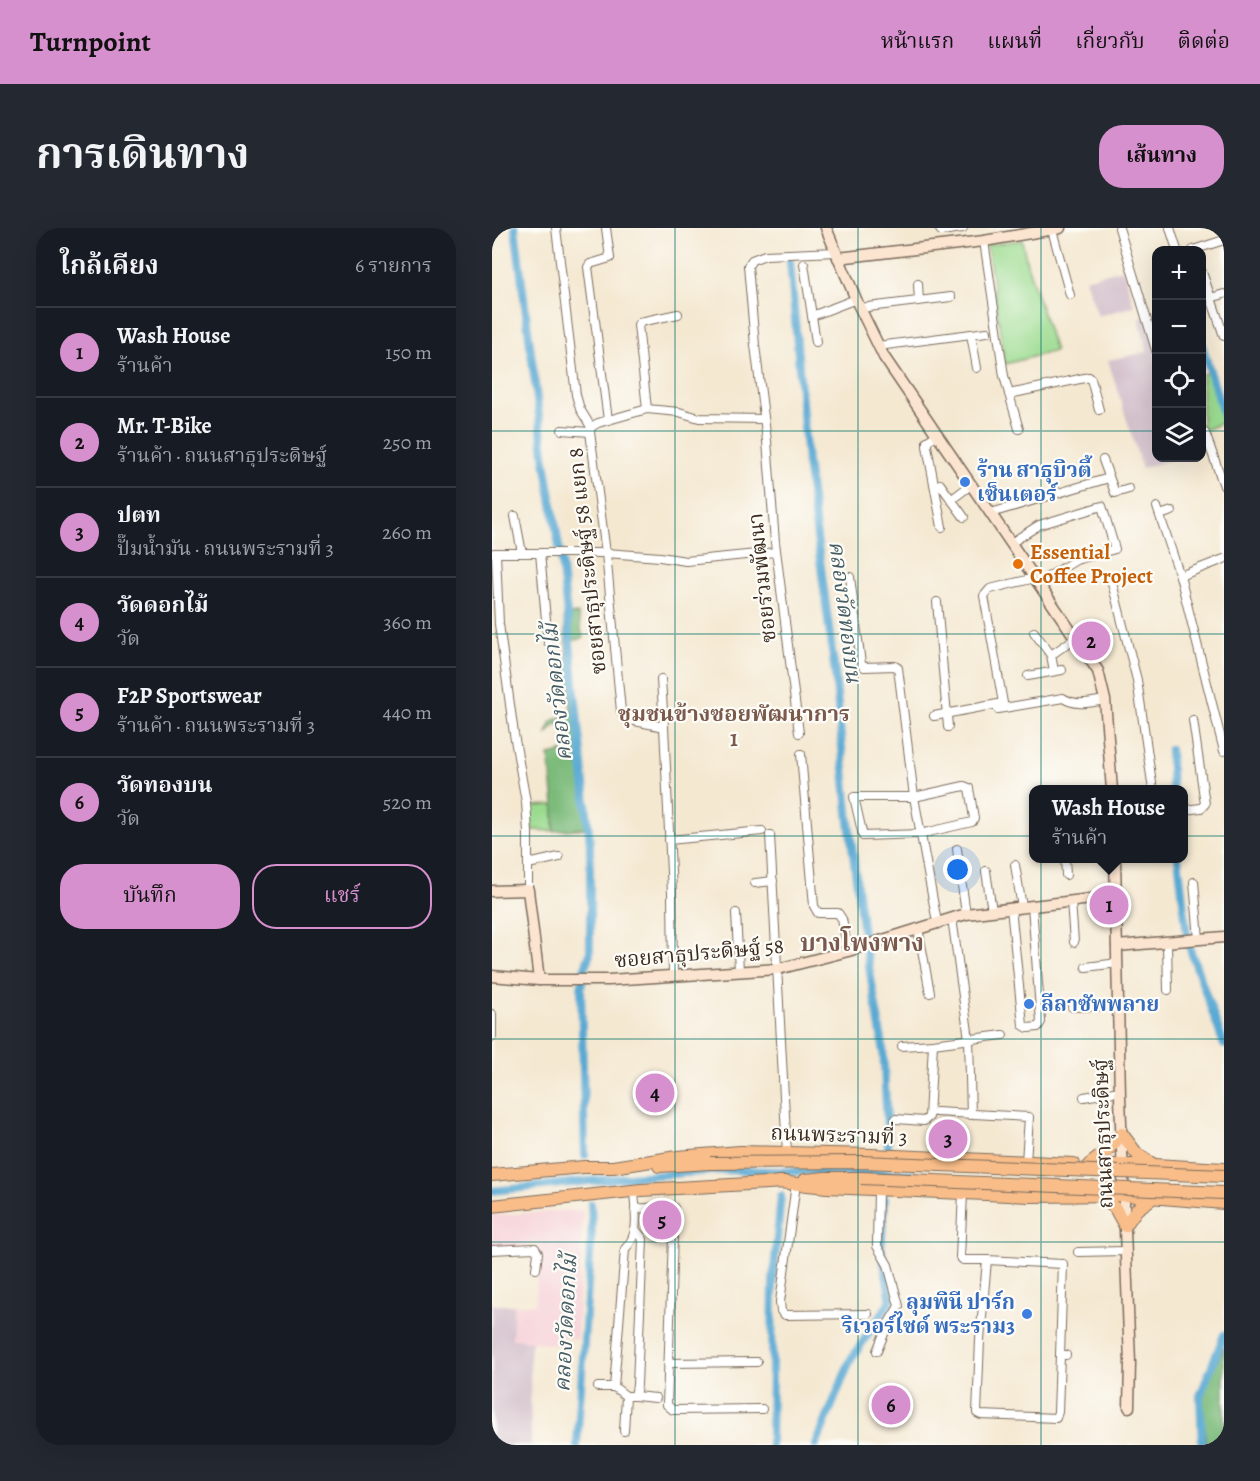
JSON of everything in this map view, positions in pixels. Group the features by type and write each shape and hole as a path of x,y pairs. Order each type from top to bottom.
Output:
{"main road":[{"path":"1089,1165 1107,1151 1122,1134 1137,1154 1155,1165"},
{"name":"ถนนพระรามที่ 3","path":"634,1165 677,1156 787,1153 1224,1169"},
{"name":"ถนนพระรามที่ 3","path":"492,1175 634,1165 852,1162 1224,1176"},
{"path":"1027,1162 1038,1173 1037,1183 1029,1196"},
{"path":"1055,1163 1061,1176 1069,1182 1124,1189 1180,1185 1184,1187 1193,1202"},
{"path":"1211,1168 1200,1179 1201,1190 1204,1196 1218,1203"},
{"name":"ถนนพระรามที่ 3","path":"492,1206 634,1191 825,1178 1224,1193"},
{"name":"ถนนพระรามที่ 3","path":"779,1182 1029,1196 1098,1195 1124,1189 1154,1197 1218,1203"},
{"path":"1098,1195 1115,1208 1125,1226 1137,1209 1154,1197"}],"street":[{"path":"556,228 576,395 580,409 591,429 562,430"},
{"path":"606,228 609,259 590,264 588,267 608,420"},
{"path":"826,228 858,304 890,367 1077,637 1098,671 1105,700 1112,785"},
{"path":"939,228 941,231 965,228 970,243"},
{"path":"1119,228 1152,337"},
{"path":"1170,228 1176,246"},
{"path":"837,255 970,243 1015,232 1056,229 1070,295"},
{"path":"1206,246 1224,240"},
{"path":"984,241 1004,376 1019,429"},
{"name":"ซอยร่วมพัฒนา","path":"799,733 776,552 748,266 752,260 765,255 837,255"},
{"path":"804,264 816,342"},
{"path":"918,284 919,301"},
{"path":"1206,284 1224,336"},
{"path":"1211,298 1224,294"},
{"path":"812,316 858,304 951,297"},
{"path":"647,409 638,326 640,322 678,314"},
{"path":"878,346 987,332"},
{"path":"971,334 977,368"},
{"path":"1009,394 1089,377 1099,410"},
{"name":"ซอยสาธุประดิษฐ์ 58 แยก 8","path":"664,727 624,718 621,711 591,429 608,420 647,409 679,412 699,418 764,419"},
{"path":"938,434 927,441 927,446 942,527"},
{"path":"1206,437 1224,486"},
{"path":"1103,460 1113,491 1116,494 1130,489"},
{"path":"991,513 1109,478"},
{"path":"940,484 964,517"},
{"path":"951,500 972,484"},
{"path":"934,716 1003,703 984,596 990,589 1037,580 1076,560 1116,549 1102,506 1039,525 1011,543"},
{"path":"1172,511 1159,511 1180,576 1224,747"},
{"path":"515,516 522,553"},
{"path":"539,980 528,890 526,802 510,712 499,624 494,553 606,553 686,561 776,552"},
{"path":"540,553 548,642"},
{"path":"1180,576 1224,560"},
{"path":"850,577 861,664 864,668 895,666 898,668 914,797 937,922"},
{"path":"1111,579 1137,680 1152,785"},
{"path":"936,602 948,728"},
{"path":"1028,676 1058,670 1051,655 1034,632"},
{"path":"1051,655 1077,637"},
{"path":"662,679 673,976"},
{"path":"975,713 1064,698 1070,702 1082,704 1105,700"},
{"path":"1188,810 1201,808 1205,804 1193,720"},
{"path":"801,754 814,906 818,913 838,913 842,919 848,951"},
{"path":"964,786 969,788 974,820 920,834 863,836 854,797 914,797 964,786"},
{"path":"669,840 766,833 773,881 787,1153"},
{"path":"957,849 966,914"},
{"path":"528,864 559,856"},
{"path":"1065,863 1066,875"},
{"name":"ถนนสาธุประดิษฐ์","path":"1115,863 1120,1091 1130,1362 1129,1407"},
{"path":"1016,865 1041,1022 1038,1027 1032,1028 1023,1025 1021,907"},
{"path":"986,871 992,911"},
{"path":"755,884 773,881"},
{"path":"1194,882 1199,939"},
{"path":"492,891 528,890"},
{"name":"ซอยสาธุประดิษฐ์ 58","path":"492,976 581,981 778,969 848,951 966,914 1116,896"},
{"path":"1071,901 1074,942"},
{"path":"736,913 739,970"},
{"path":"952,918 969,1039 971,1115"},
{"path":"918,928 930,993"},
{"path":"1118,946 1224,937"},
{"path":"1167,942 1168,990"},
{"path":"1086,967 1118,963"},
{"path":"1072,1007 1118,1006"},
{"path":"492,1014 492,1037"},
{"path":"902,1046 1003,1035"},
{"path":"896,1119 924,1121 929,1117 933,1044"},
{"path":"1084,1097 1120,1091"},
{"path":"936,1112 1029,1117 1027,1162"},
{"path":"796,1184 780,1302 781,1311 785,1315 868,1314"},
{"path":"877,1351 888,1324 899,1306 890,1270 877,1246 878,1189"},
{"path":"614,1387 625,1249 632,1241 636,1230 634,1191"},
{"path":"963,1193 960,1257 963,1260 987,1260 1063,1264 1063,1355 1056,1418 977,1413 987,1260"},
{"path":"635,1209 671,1206 674,1208 667,1405 673,1410 762,1409"},
{"path":"624,1431 631,1396 643,1239 636,1230"},
{"path":"492,1250 535,1248 538,1253 536,1269"},
{"path":"1078,1252 1126,1251"},
{"path":"668,1363 757,1362"},
{"path":"598,1387 614,1387 631,1396 656,1398"}],"shaded area":[{"path":"1123,269 1134,306 1098,316 1085,279"},
{"path":"1152,314 1152,462 1164,462 1142,468 1108,360 1148,352 1139,319"},
{"path":"583,1210 577,1340 561,1336 558,1345 512,1340 514,1305 535,1304 540,1244 492,1249 492,1215"},
{"path":"492,1305 514,1305 512,1339 532,1341 530,1353 531,1445 492,1445"}],"green space":[{"path":"1022,240 1027,264 1055,351 1005,364 987,245"},
{"path":"1208,372 1224,422 1206,429 1206,408 1206,373"},
{"path":"578,614 583,638 572,641 587,828 554,831 549,755 566,751 571,744 569,734 557,723 546,735 552,721 571,713 564,615"},
{"path":"554,805 554,831 532,830 530,806"},
{"path":"1224,1347 1224,1445 1202,1445 1206,1443 1202,1396"}],"waterway":[{"name":"คลองวัดดอกไม้","path":"515,228 545,461 561,559 590,843 590,954 584,970 581,989 585,1155"},
{"name":"คลองวัดทองบน","path":"790,260 807,462 835,673 849,822 863,933 883,1046 888,1146"},
{"path":"1205,354 1224,417"},
{"path":"1170,749 1172,785"},
{"path":"1179,863 1187,934"},
{"path":"1189,946 1224,1045"},
{"path":"492,1191 727,1170 912,1174"},
{"path":"771,1445 773,1281 781,1196"},
{"name":"คลองวัดทองบน","path":"816,1445 850,1361 891,1300 881,1247 885,1199"},
{"name":"คลองวัดดอกไม้","path":"577,1445 592,1226 591,1204"},
{"path":"1202,1445 1200,1396 1224,1335"}],"place":[{"name":"ร้าน สาธุบิวตี้ เซ็นเตอร์","path":"965,482"},
{"name":"Essential Coffee Project","path":"1018,564"},
{"name":"Mr. T-Bike","path":"1091,641"},
{"name":"Wash House","path":"1109,905"},
{"name":"ลีลาซัพพลาย","path":"1029,1004"},
{"name":"วัดดอกไม้","path":"655,1093"},
{"name":"ปตท","path":"948,1139"},
{"name":"F2P Sportswear","path":"662,1220"},
{"name":"ลุมพินี ปาร์ก ริเวอร์ไซด์ พระราม3","path":"1027,1314"},
{"name":"วัดทองบน","path":"891,1405"}],"district":[{"name":"ชุมชนข้างซอยพัฒนาการ 1","path":"734,726"},
{"name":"บางโพงพาง","path":"862,943"}]}
